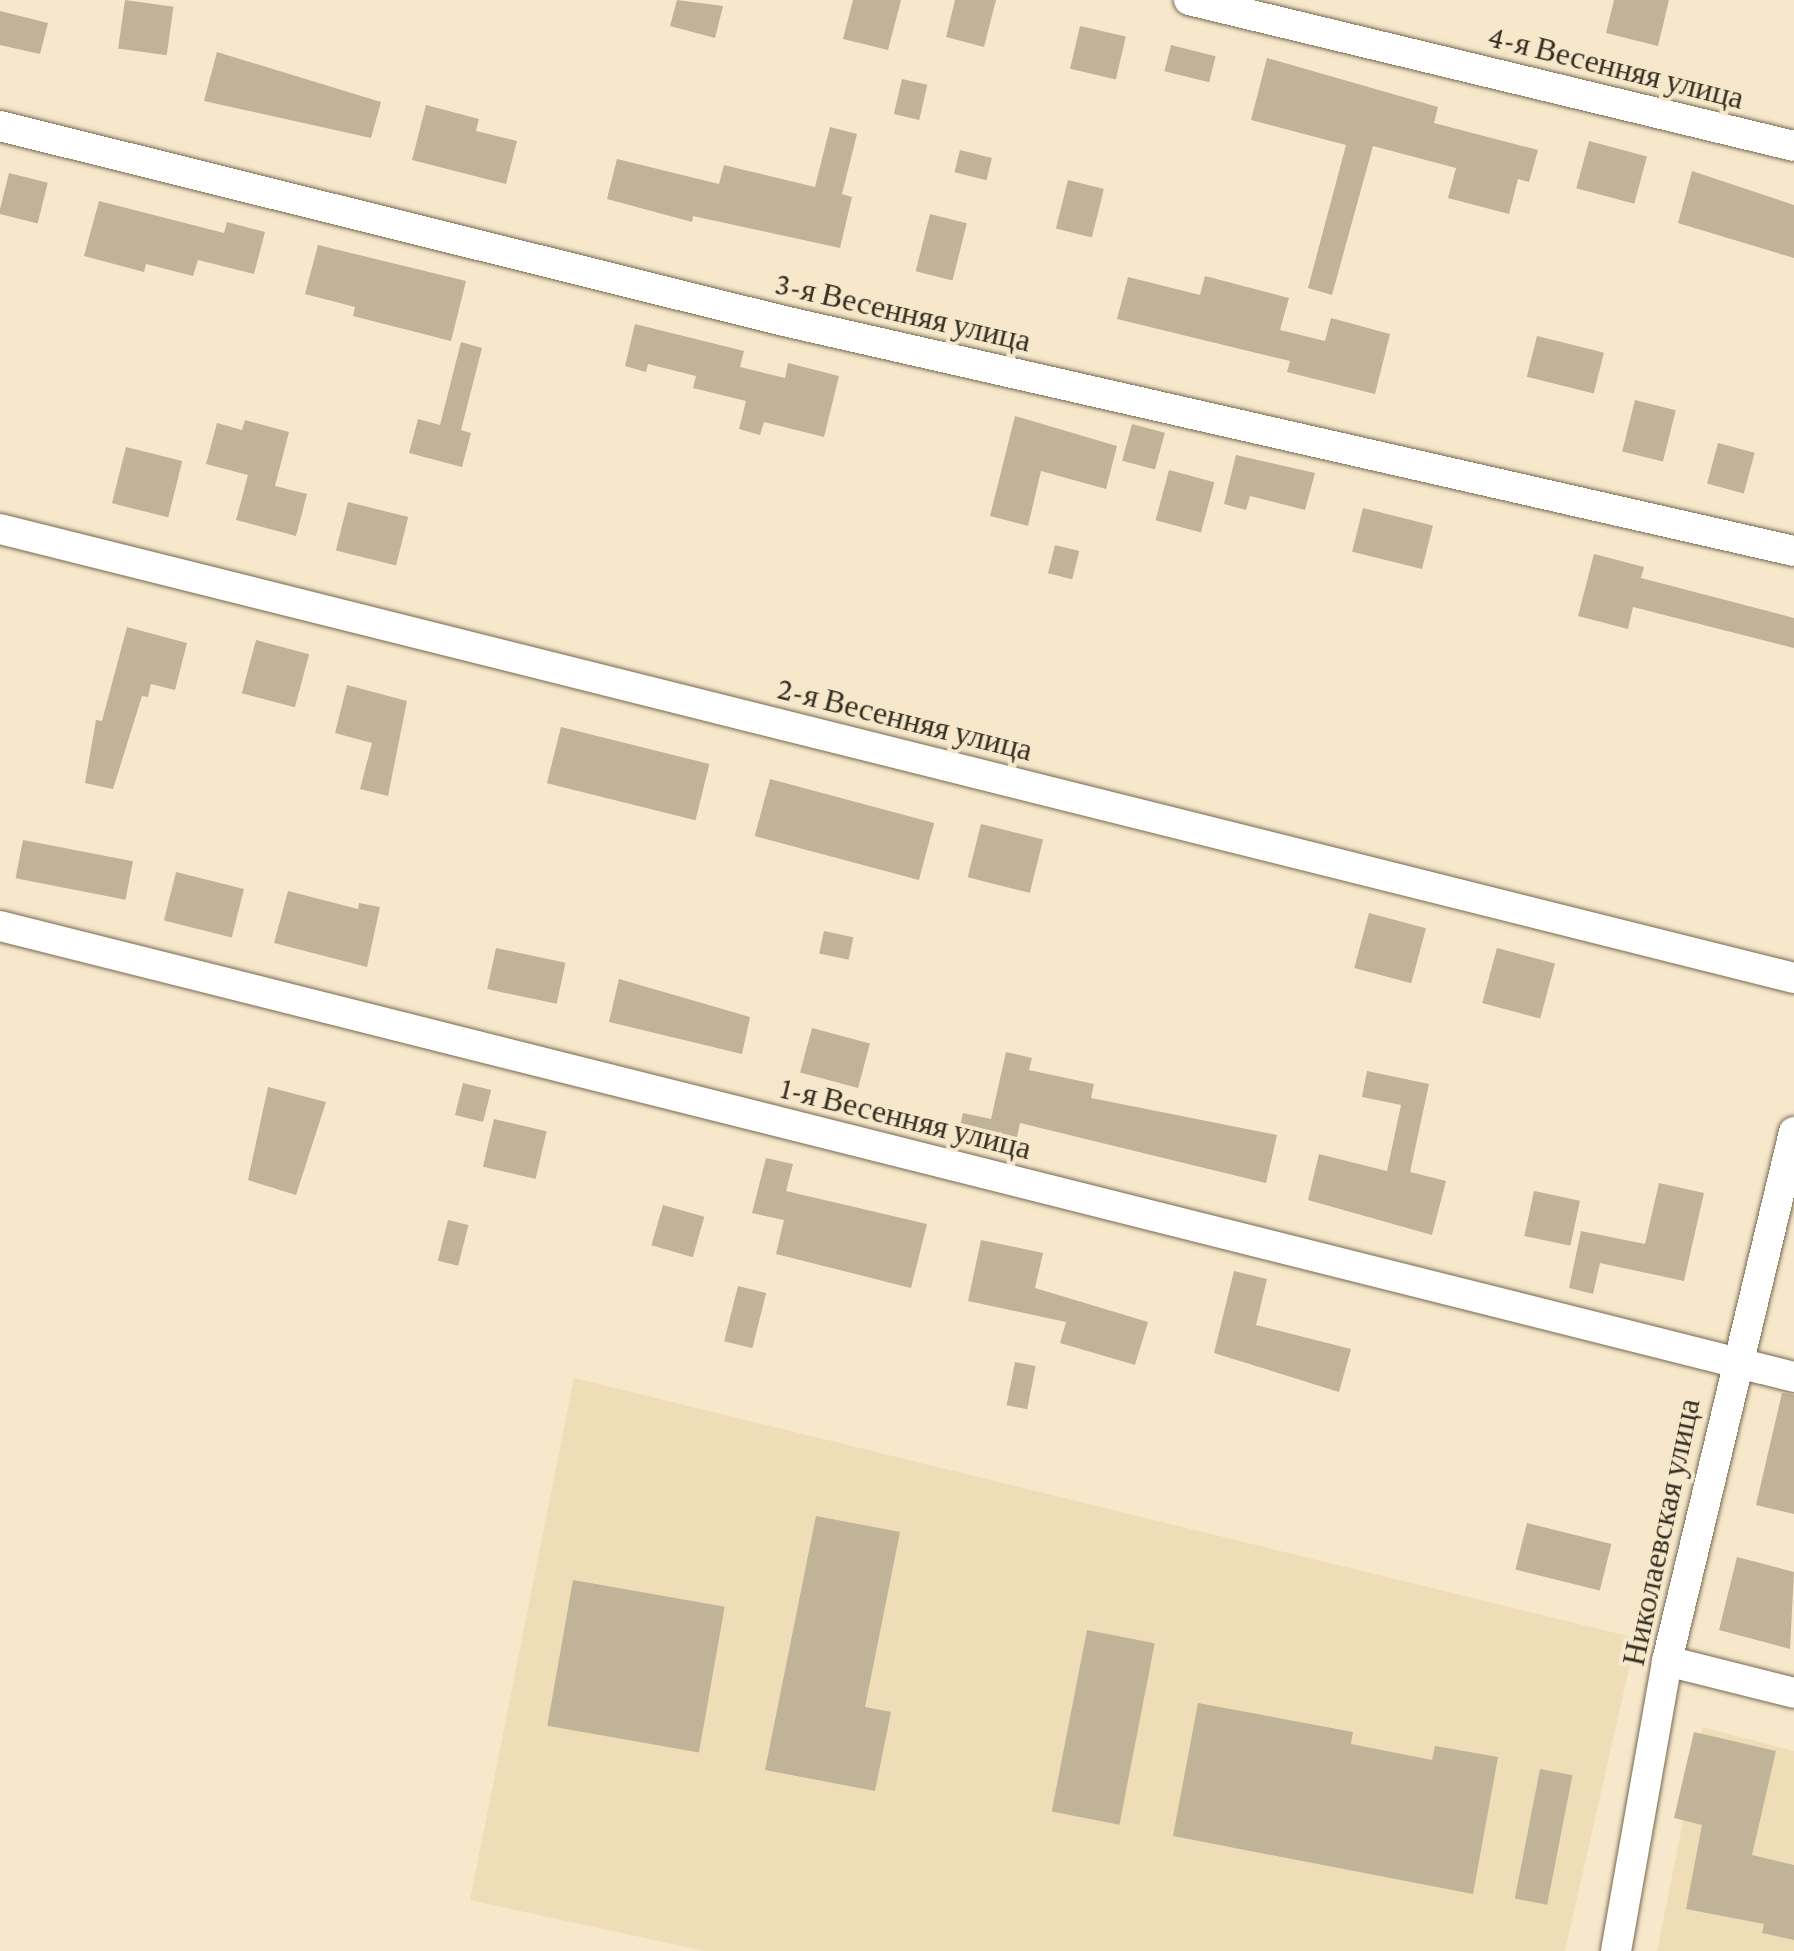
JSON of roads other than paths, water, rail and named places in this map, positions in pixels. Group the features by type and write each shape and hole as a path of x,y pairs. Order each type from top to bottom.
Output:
{"street":[{"name":"4-я Весенняя улица","path":"1189,0 1794,146"},
{"name":"3-я Весенняя улица","path":"0,126 784,320 1794,551"},
{"name":"2-я Весенняя улица","path":"0,529 1794,978"},
{"name":"1-я Весенняя улица","path":"0,926 1794,1377"},
{"name":"Николаевская улица","path":"1616,1951 1668,1661 1734,1363 1794,1132"},
{"path":"1668,1661 1794,1693"}]}
